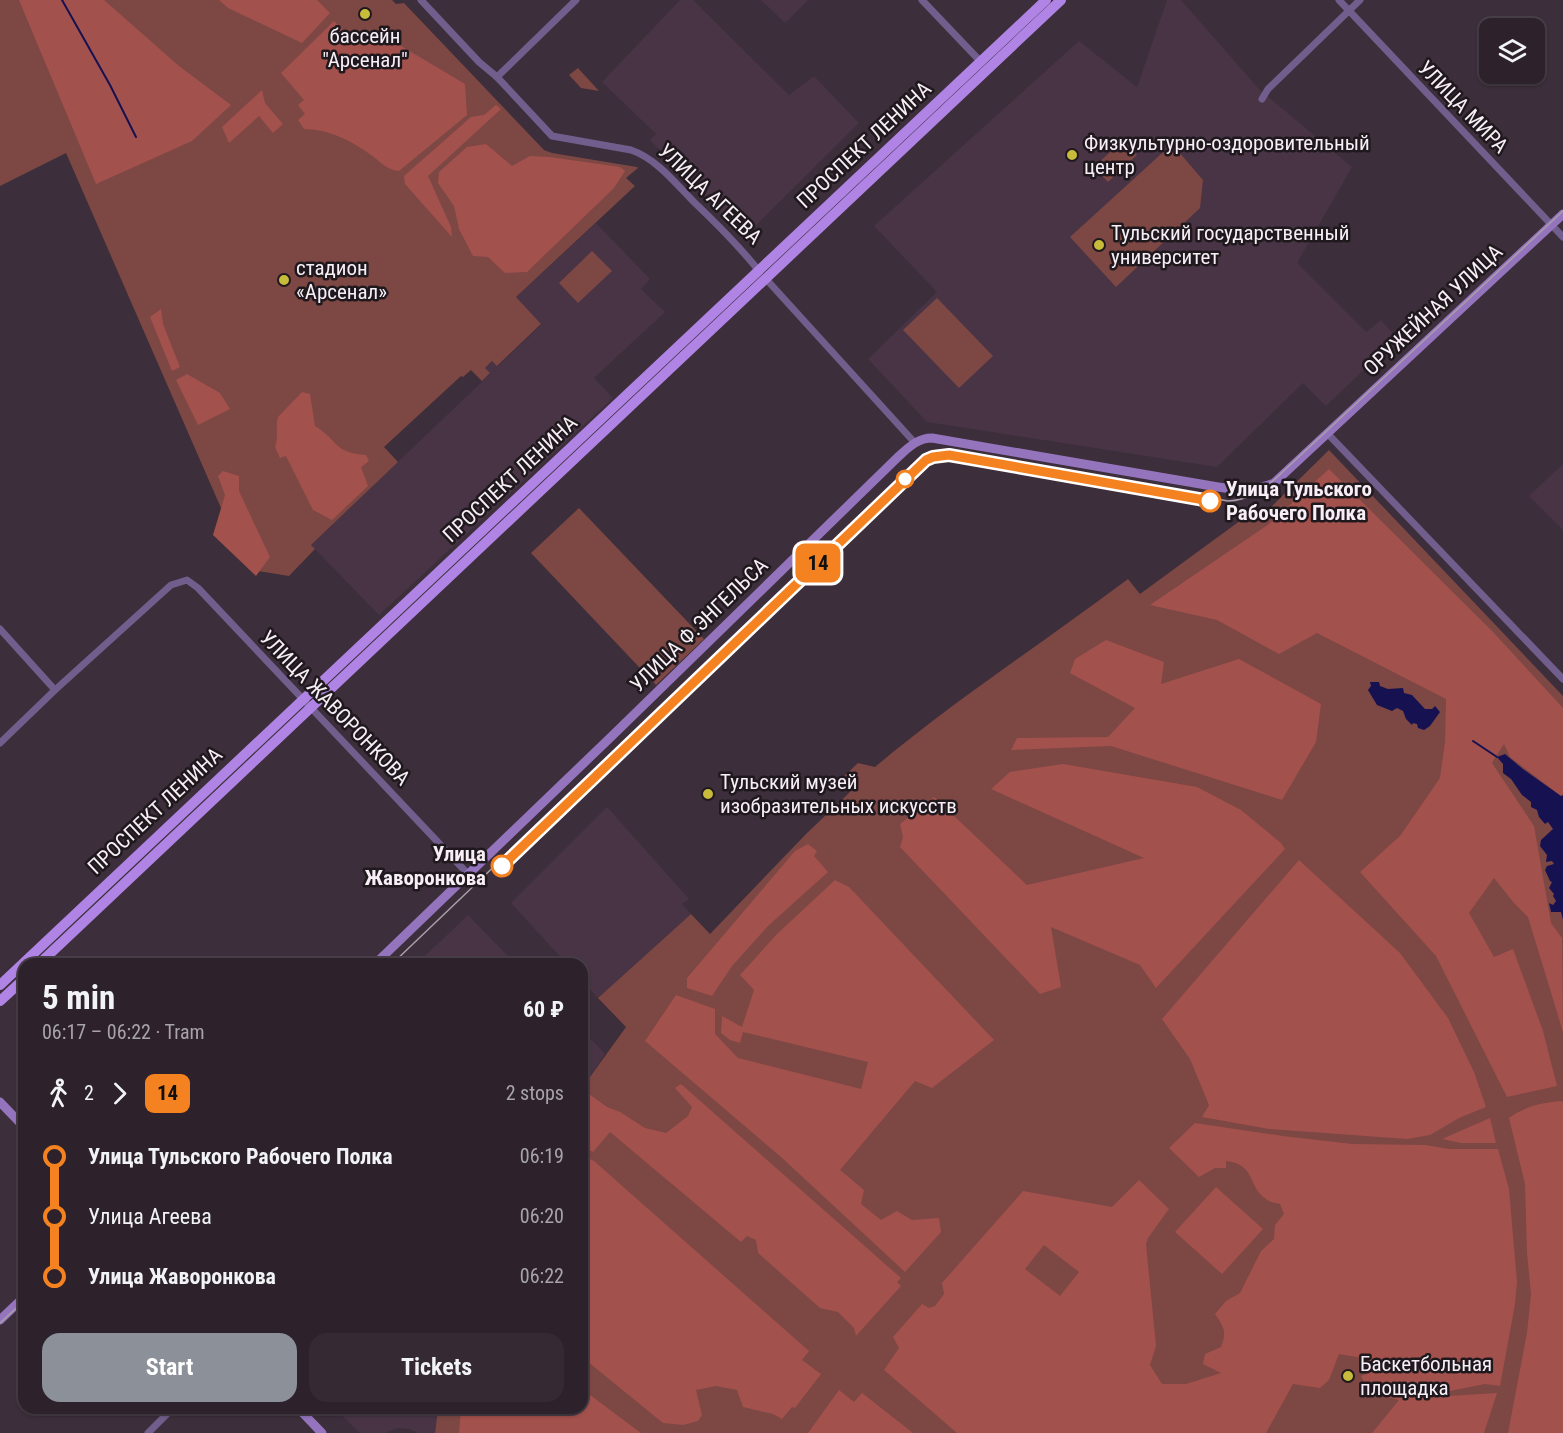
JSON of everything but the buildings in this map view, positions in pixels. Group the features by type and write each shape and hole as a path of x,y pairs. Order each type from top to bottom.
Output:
{"main road":[{"name":"ПРОСПЕКТ ЛЕНИНА","path":"985,66 1046,0"},
{"name":"ПРОСПЕКТ ЛЕНИНА","path":"45,958 308,703 985,66 1061,0"},
{"name":"ПРОСПЕКТ ЛЕНИНА","path":"28,958 107,882 308,703"},
{"name":"ПРОСПЕКТ ЛЕНИНА","path":"0,985 18,968"},
{"path":"0,1001 18,984"}],"street":[{"name":"УЛИЦА АГЕЕВА","path":"421,0 479,62 497,76 552,136 631,150 643,154 662,169 743,251 915,443"},
{"path":"497,76 576,0"},
{"path":"922,0 985,66"},
{"name":"УЛИЦА МИРА","path":"1339,0 1563,237"},
{"path":"1262,99 1268,88 1360,0"},
{"name":"ОРУЖЕЙНАЯ УЛИЦА","path":"1328,433 1563,214"},
{"path":"915,443 924,438 932,438 1241,490 1274,483 1328,433 1563,679"},
{"name":"УЛИЦА Ф.ЭНГЕЛЬСА","path":"381,958 884,470 915,443"},
{"name":"УЛИЦА ЖАВОРОНКОВА","path":"55,690 171,585 187,580 193,583 308,703 468,874"},
{"path":"0,629 55,690 0,743"},
{"path":"0,1102 18,1120"},
{"path":"0,1320 18,1303"},
{"path":"148,1433 167,1414"},
{"path":"304,1414 322,1433"}],"shaded area":[{"path":"0,0 392,0 396,4 404,3 544,150 637,167 626,178 635,186 516,297 541,324 497,366 492,361 485,368 490,373 482,381 471,370 463,377 461,376 384,447 398,462 311,545 315,549 289,576 258,571 221,508 66,153 0,186"},
{"path":"19,0 104,0 179,66 231,105 192,141 96,184"},
{"path":"219,0 317,0 330,13 302,43 228,8"},
{"path":"680,0 693,0 789,95 814,76 859,123 745,236 650,140 656,134 602,82"},
{"path":"761,0 808,0 785,23"},
{"name":"Тульский государственный университет","path":"1167,0 1181,0 1259,89 1352,167 1297,263 1366,332 1381,320 1397,338 1326,406 1303,383 1217,467 927,422 868,359 937,292 874,226 1079,41 1137,87"},
{"path":"334,21 355,43 377,40 396,43 465,84 467,115 399,171 387,167 364,150 339,137 322,131 304,129 298,120 305,114 298,105 304,100 281,73"},
{"path":"578,68 599,91 581,88 569,75"},
{"path":"262,90 265,103 283,124 273,133 259,116 229,143 222,127"},
{"path":"496,105 501,109 428,176 451,227 452,237 405,184 404,176 471,117 484,115"},
{"path":"1123,140 1137,155 1108,182 1094,167"},
{"path":"486,144 512,166 530,156 620,167 625,171 614,188 527,272 505,273 488,257 473,256 459,229 454,206 438,183 439,172 467,147"},
{"path":"1172,144 1203,180 1200,208 1116,287 1070,237"},
{"path":"596,223 650,279 641,289 665,312 594,378 613,398 379,615 311,545 490,374 485,368 493,361 498,366 541,325 516,297"},
{"path":"592,251 612,271 578,303 559,283"},
{"path":"937,298 993,356 959,388 903,330"},
{"path":"161,309 163,324 180,367 172,371 150,317"},
{"path":"187,374 220,393 230,409 198,425 176,380"},
{"path":"302,392 310,394 315,426 342,449 366,455 369,461 361,467 368,486 332,520 313,510 286,456 280,458 275,447 278,417"},
{"path":"1329,450 1563,696 1563,1433 435,1433 437,1414 588,1414 588,1080 626,1027 598,998 691,914 710,934 806,834 849,793 850,790 840,780 858,763 875,767 968,694 1128,579 1140,594 1252,512 1268,510"},
{"path":"1563,464 1563,530 1529,496"},
{"path":"1329,469 1493,632 1563,708 1563,794 1561,796 1510,757 1504,744 1492,763 1534,826 1551,923 1562,938 1563,1032 1528,917 1494,878 1469,913 1494,957 1513,949 1543,1031 1557,1086 1507,1097 1436,956 1360,872 1400,836 1440,778 1445,742 1446,699 1317,633 1279,654 1217,620 1150,605 1269,524"},
{"path":"223,471 239,476 239,491 270,557 256,576 213,535 225,495 218,476"},
{"path":"579,508 704,639 656,685 531,553"},
{"path":"1106,640 1164,662 1161,684 1239,659 1321,704 1316,742 1282,800 1111,746 1011,750 1017,738 1108,737 1135,708 1070,673 1075,659"},
{"path":"1370,682 1379,682 1380,686 1388,689 1403,688 1404,693 1412,695 1425,709 1432,709 1435,706 1440,712 1430,726 1424,730 1418,728 1417,724 1412,725 1406,719 1403,711 1397,708 1392,711 1377,705 1368,690 1371,686"},
{"path":"1505,754 1561,796 1563,795 1563,920 1561,912 1551,912 1549,903 1553,905 1556,901 1549,888 1552,882 1545,870 1547,866 1554,864 1552,861 1546,862 1547,855 1540,846 1541,840 1553,829 1548,822 1545,824 1537,810 1531,807 1531,802 1503,773 1503,764 1497,757"},
{"path":"1063,764 1197,787 1241,810 1281,843 1285,849 1156,988 1140,965 1051,927 1061,987 1040,994 900,847 903,837 900,824 934,797 1027,885 1144,858 991,789 1010,772"},
{"path":"607,807 689,899 682,904 691,914 598,998 588,987 588,958 561,958 511,903"},
{"path":"808,844 817,851 814,856 828,872 768,926 732,966 712,996 687,988 687,978 795,851"},
{"path":"1299,860 1400,953 1448,1018 1474,1072 1486,1107 1459,1118 1430,1135 1407,1139 1269,1129 1202,1117 1209,1105 1190,1059 1162,1019"},
{"path":"835,880 849,887 994,1040 932,1088 915,1081 840,1170 864,1190 861,1204 881,1220 897,1211 912,1220 939,1218 941,1232 905,1272 781,1157 645,1041 676,995 715,1009 715,1034 738,1058 861,1089 868,1062 743,1032 740,1043 730,1040 721,1033 722,1016 742,1027 754,990 740,975 777,934"},
{"path":"468,915 510,958 422,958"},
{"path":"588,1036 605,1054 588,1079"},
{"path":"681,1084 901,1278 897,1282 901,1286 856,1336 854,1328 838,1312 820,1308 758,1253 756,1240 747,1236 741,1242 610,1132 593,1152 588,1150 589,1094 645,1128 666,1133 688,1116 692,1107 675,1088"},
{"path":"1563,1102 1563,1433 1508,1433 1527,1333 1531,1294 1525,1184 1509,1118 1534,1106"},
{"path":"1490,1118 1496,1143 1461,1143 1442,1139"},
{"path":"1195,1123 1352,1144 1498,1149 1509,1189 1517,1282 1500,1386 1485,1384 1415,1398 1497,1393 1484,1433 1372,1433 1399,1400 1376,1392 1374,1384 1365,1384 1361,1376 1372,1372 1373,1362 1339,1354 1329,1380 1320,1388 1293,1384 1266,1433 957,1433 884,1370 899,1348 893,1337 922,1304 929,1308 935,1306 944,1294 942,1283 1023,1191 1112,1207 1139,1180 1169,1209 1146,1244 1156,1346 1150,1365 1162,1384 1186,1384 1221,1373 1203,1364 1205,1354 1221,1347 1223,1342 1224,1330 1215,1314 1226,1301 1240,1293 1261,1251 1274,1239 1275,1225 1284,1214 1280,1204 1269,1201 1260,1194 1242,1166 1226,1161 1226,1168 1215,1168 1199,1177 1169,1148","holes":["1044,1245 1079,1272 1060,1296 1025,1269"]},
{"path":"588,1158 809,1351 802,1360 821,1374 795,1408 792,1407 782,1419 773,1414 743,1407 737,1390 716,1386 696,1390 702,1415 698,1421 683,1425 663,1423 588,1362"},
{"path":"1216,1187 1263,1229 1222,1274 1175,1232"},
{"path":"839,1390 854,1402 862,1393 913,1433 808,1433"},
{"path":"588,1393 641,1433 459,1433 461,1414 588,1414"},
{"path":"341,1414 437,1414 435,1433 418,1433 398,1428 385,1433 360,1433"}],"waterway":[{"path":"62,0 110,85 136,137"},
{"path":"1473,741 1497,757"}],"tram line":[{"path":"398,958 925,455 948,450 1228,501 1248,497 1275,479 1563,211"},
{"name":"14","path":"502,866 926,460 940,455 949,455 1210,501"},
{"path":"0,1323 18,1306"}],"place":[{"name":"бассейн \"Арсенал\"","path":"365,14"},
{"name":"Физкультурно-оздоровительный центр","path":"1072,155"},
{"name":"Тульский государственный университет","path":"1099,245"},
{"name":"стадион «Арсенал»","path":"284,280"},
{"name":"Улица Тульского Рабочего Полка","path":"1210,501"},
{"name":"Тульский музей изобразительных искусств","path":"708,794"},
{"name":"Улица Жаворонкова","path":"502,866"},
{"name":"Баскетбольная площадка","path":"1348,1376"}]}
